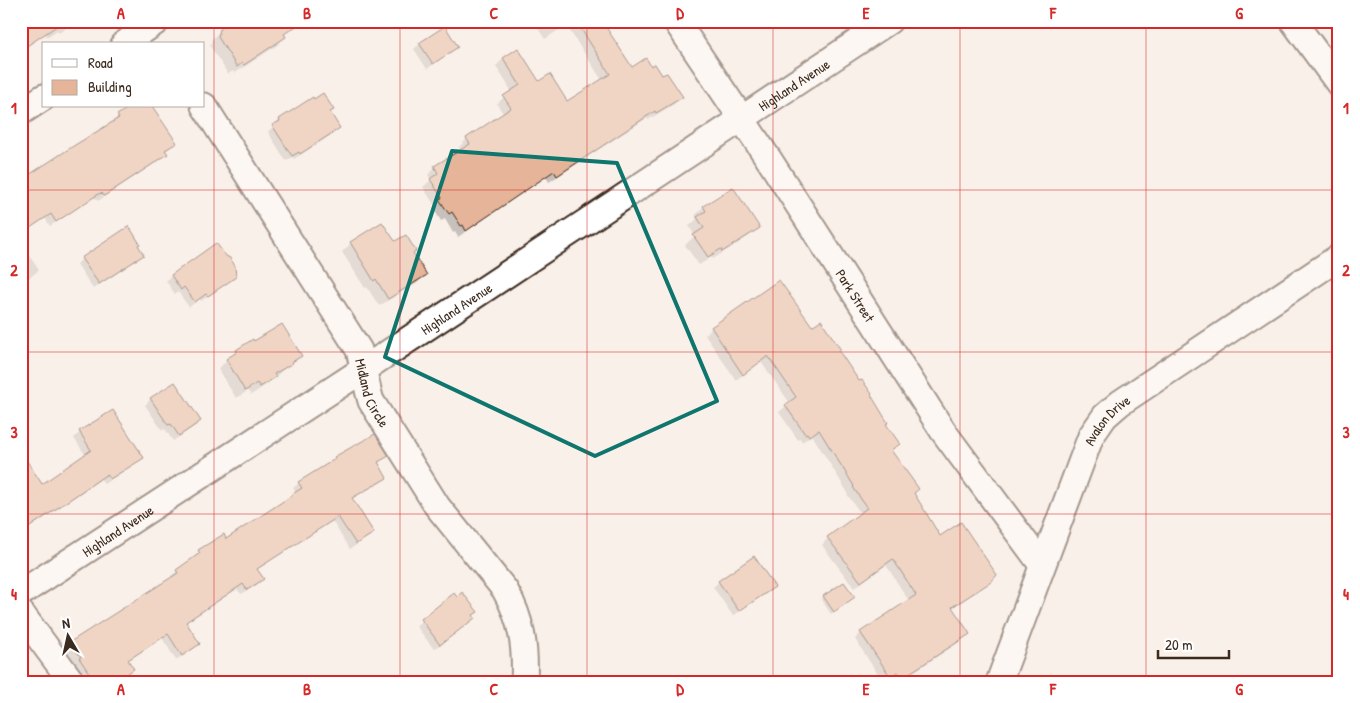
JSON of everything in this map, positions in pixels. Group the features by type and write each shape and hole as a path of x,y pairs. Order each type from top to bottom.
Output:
{"street":[{"name":"Park Street","path":"676,21 770,161 944,431 1042,565"},
{"name":"Highland Avenue","path":"21,593 364,369 889,21"},
{"path":"1293,21 1339,84"},
{"path":"128,42 154,28"},
{"path":"21,112 42,98"},
{"name":"Midland Circle","path":"205,108 359,350 372,401 437,506 506,590 521,628 525,666 524,682"},
{"name":"Avalon Drive","path":"998,682 1091,436 1105,416 1120,402 1339,256"},
{"path":"21,613 72,682"}],"highlighted area":[{"path":"452,151 617,163 717,401 595,456 385,357"}],"building":[{"path":"21,21 64,21 21,50"},
{"path":"233,21 304,21 284,34 286,37 244,65 242,63 237,67 218,37 220,29"},
{"path":"576,21 602,21 632,67 646,58 651,66 655,64 662,75 667,73 683,97 656,113 655,111 557,176 554,171 466,231 452,212 449,214 439,199 442,198 430,179 438,173 434,166 470,144 466,138 511,108 503,96 520,85 503,58 518,48 539,81 550,74 567,101 610,74"},
{"path":"445,26 458,47 433,64 419,43"},
{"path":"323,93 334,110 330,112 340,128 300,154 299,152 292,156 272,125 313,97 314,99"},
{"path":"128,108 153,108 177,143 165,150 168,154 104,196 100,193 56,222 51,214 21,234 21,180 119,118 117,115"},
{"path":"733,187 760,228 722,252 721,249 708,257 693,235 704,228 697,217 706,211 703,206"},
{"path":"382,222 395,241 406,235 416,251 413,253 427,275 388,299 376,279 374,281 350,242"},
{"path":"129,226 140,244 138,245 144,255 99,284 81,258"},
{"path":"216,243 235,266 236,277 208,296 206,294 195,302 184,287 181,290 171,275"},
{"path":"779,280 812,326 821,320 859,381 862,380 872,394 888,423 886,424 900,444 891,450 919,489 914,493 940,536 961,522 997,575 991,582 952,607 970,634 902,678 898,672 890,676 860,632 916,595 893,559 861,582 827,537 867,508 819,430 809,436 807,433 805,434 785,405 796,397 768,356 743,375 711,327"},
{"path":"282,324 302,356 274,374 276,377 260,387 257,383 245,391 226,359 253,339 254,341"},
{"path":"175,382 201,421 179,436 171,424 168,425 150,398"},
{"path":"113,410 144,458 110,479 107,474 21,533 21,452 42,484 91,450 79,431"},
{"path":"375,434 389,456 378,462 387,478 352,498 374,533 356,544 338,517 257,569 264,579 247,590 243,584 186,622 200,644 182,656 168,634 128,660 134,669 115,682 95,682 70,642 178,573 176,570 200,553 198,550 224,534 226,539 291,496 302,488 298,482 335,459 334,457"},
{"path":"754,556 775,587 739,611 718,581"},
{"path":"844,582 855,597 834,612 823,596"},
{"path":"462,592 478,612 473,615 475,618 440,645 421,619 454,593 457,597"}]}
